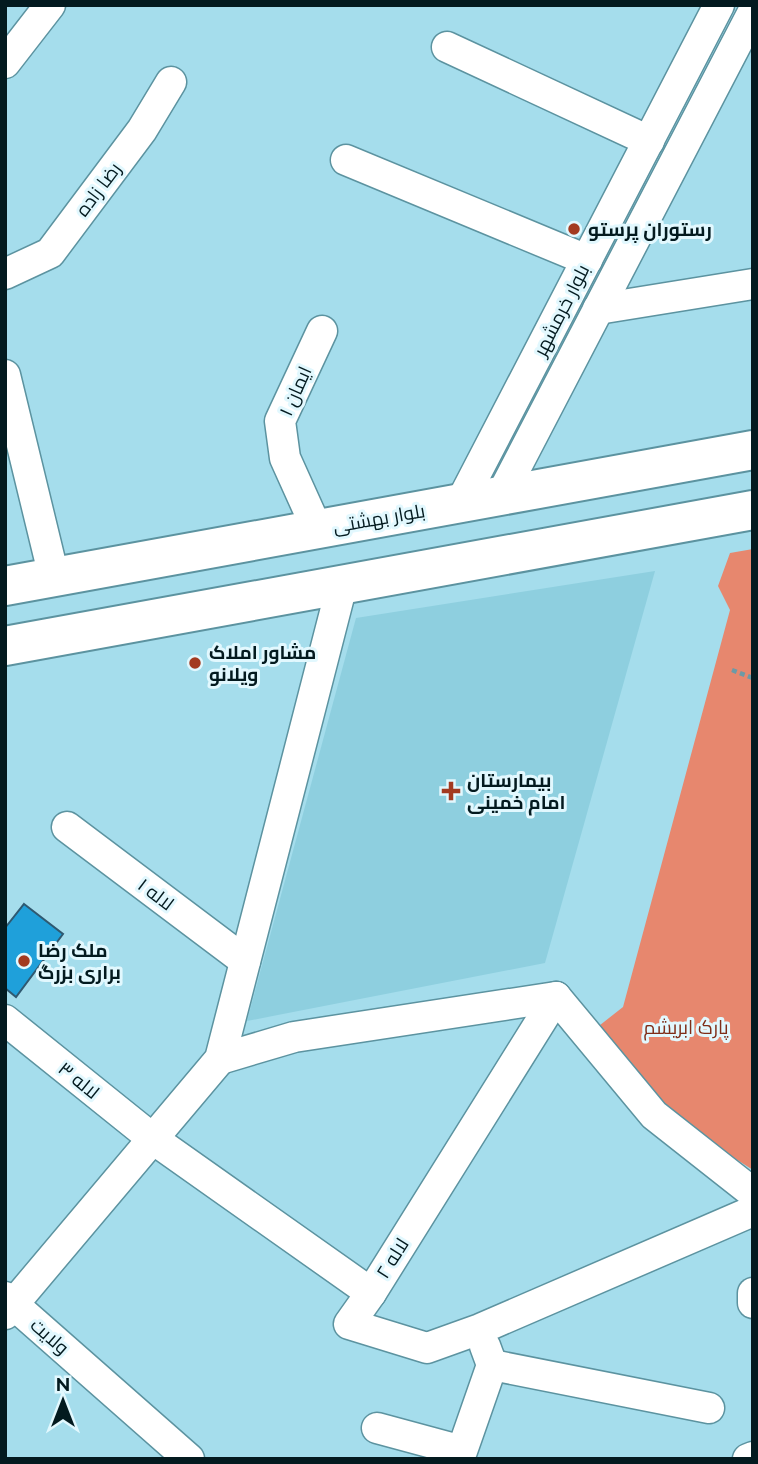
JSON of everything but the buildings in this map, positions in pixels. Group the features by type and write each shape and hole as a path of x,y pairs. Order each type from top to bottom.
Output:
{"main road":[{"name":"بلوار بهشتی","path":"5,586 753,450"},
{"path":"5,646 753,510"}],"street":[{"path":"5,63 50,5"},
{"name":"بلوار خرمشهر","path":"460,503 719,5"},
{"name":"بلوار خرمشهر","path":"501,496 753,12"},
{"path":"447,47 649,141"},
{"name":"رضا زاده","path":"5,274 50,253 142,130 171,82"},
{"path":"346,160 587,260"},
{"path":"598,309 753,285"},
{"name":"ایمان ۱","path":"317,529 285,458 280,421 322,331"},
{"path":"5,375 54,577"},
{"path":"8,1305 220,1059 342,584"},
{"name":"لاله ۱","path":"67,827 245,961"},
{"path":"220,1059 294,1037 556,997 654,1115 753,1193"},
{"name":"لاله ۲","path":"153,1139 371,1293 556,997"},
{"name":"لاله ۳","path":"5,1020 153,1139"},
{"path":"371,1293 349,1324 427,1348 480,1329 753,1211"},
{"path":"753,1293 753,1303"},
{"name":"ولایت","path":"8,1305 189,1459"},
{"path":"377,1428 462,1451 492,1365 480,1329"},
{"path":"492,1365 709,1408"}],"path":[{"path":"732,670 753,678"}],"shaded area":[{"name":"بیمارستان امام خمینی","path":"655,571 545,963 247,1021 356,618"}],"green space":[{"name":"پارک ابریشم","path":"753,549 753,1170 684,1126 595,1029 623,1007 730,610 718,586 730,553"}],"place":[{"name":"رستوران پرستو","path":"574,229"},
{"name":"مشاور املاک ویلانو","path":"195,663"},
{"name":"بیمارستان امام خمینی","path":"451,791"},
{"name":"ملک رضا براری بزرگ","path":"24,961"}]}
